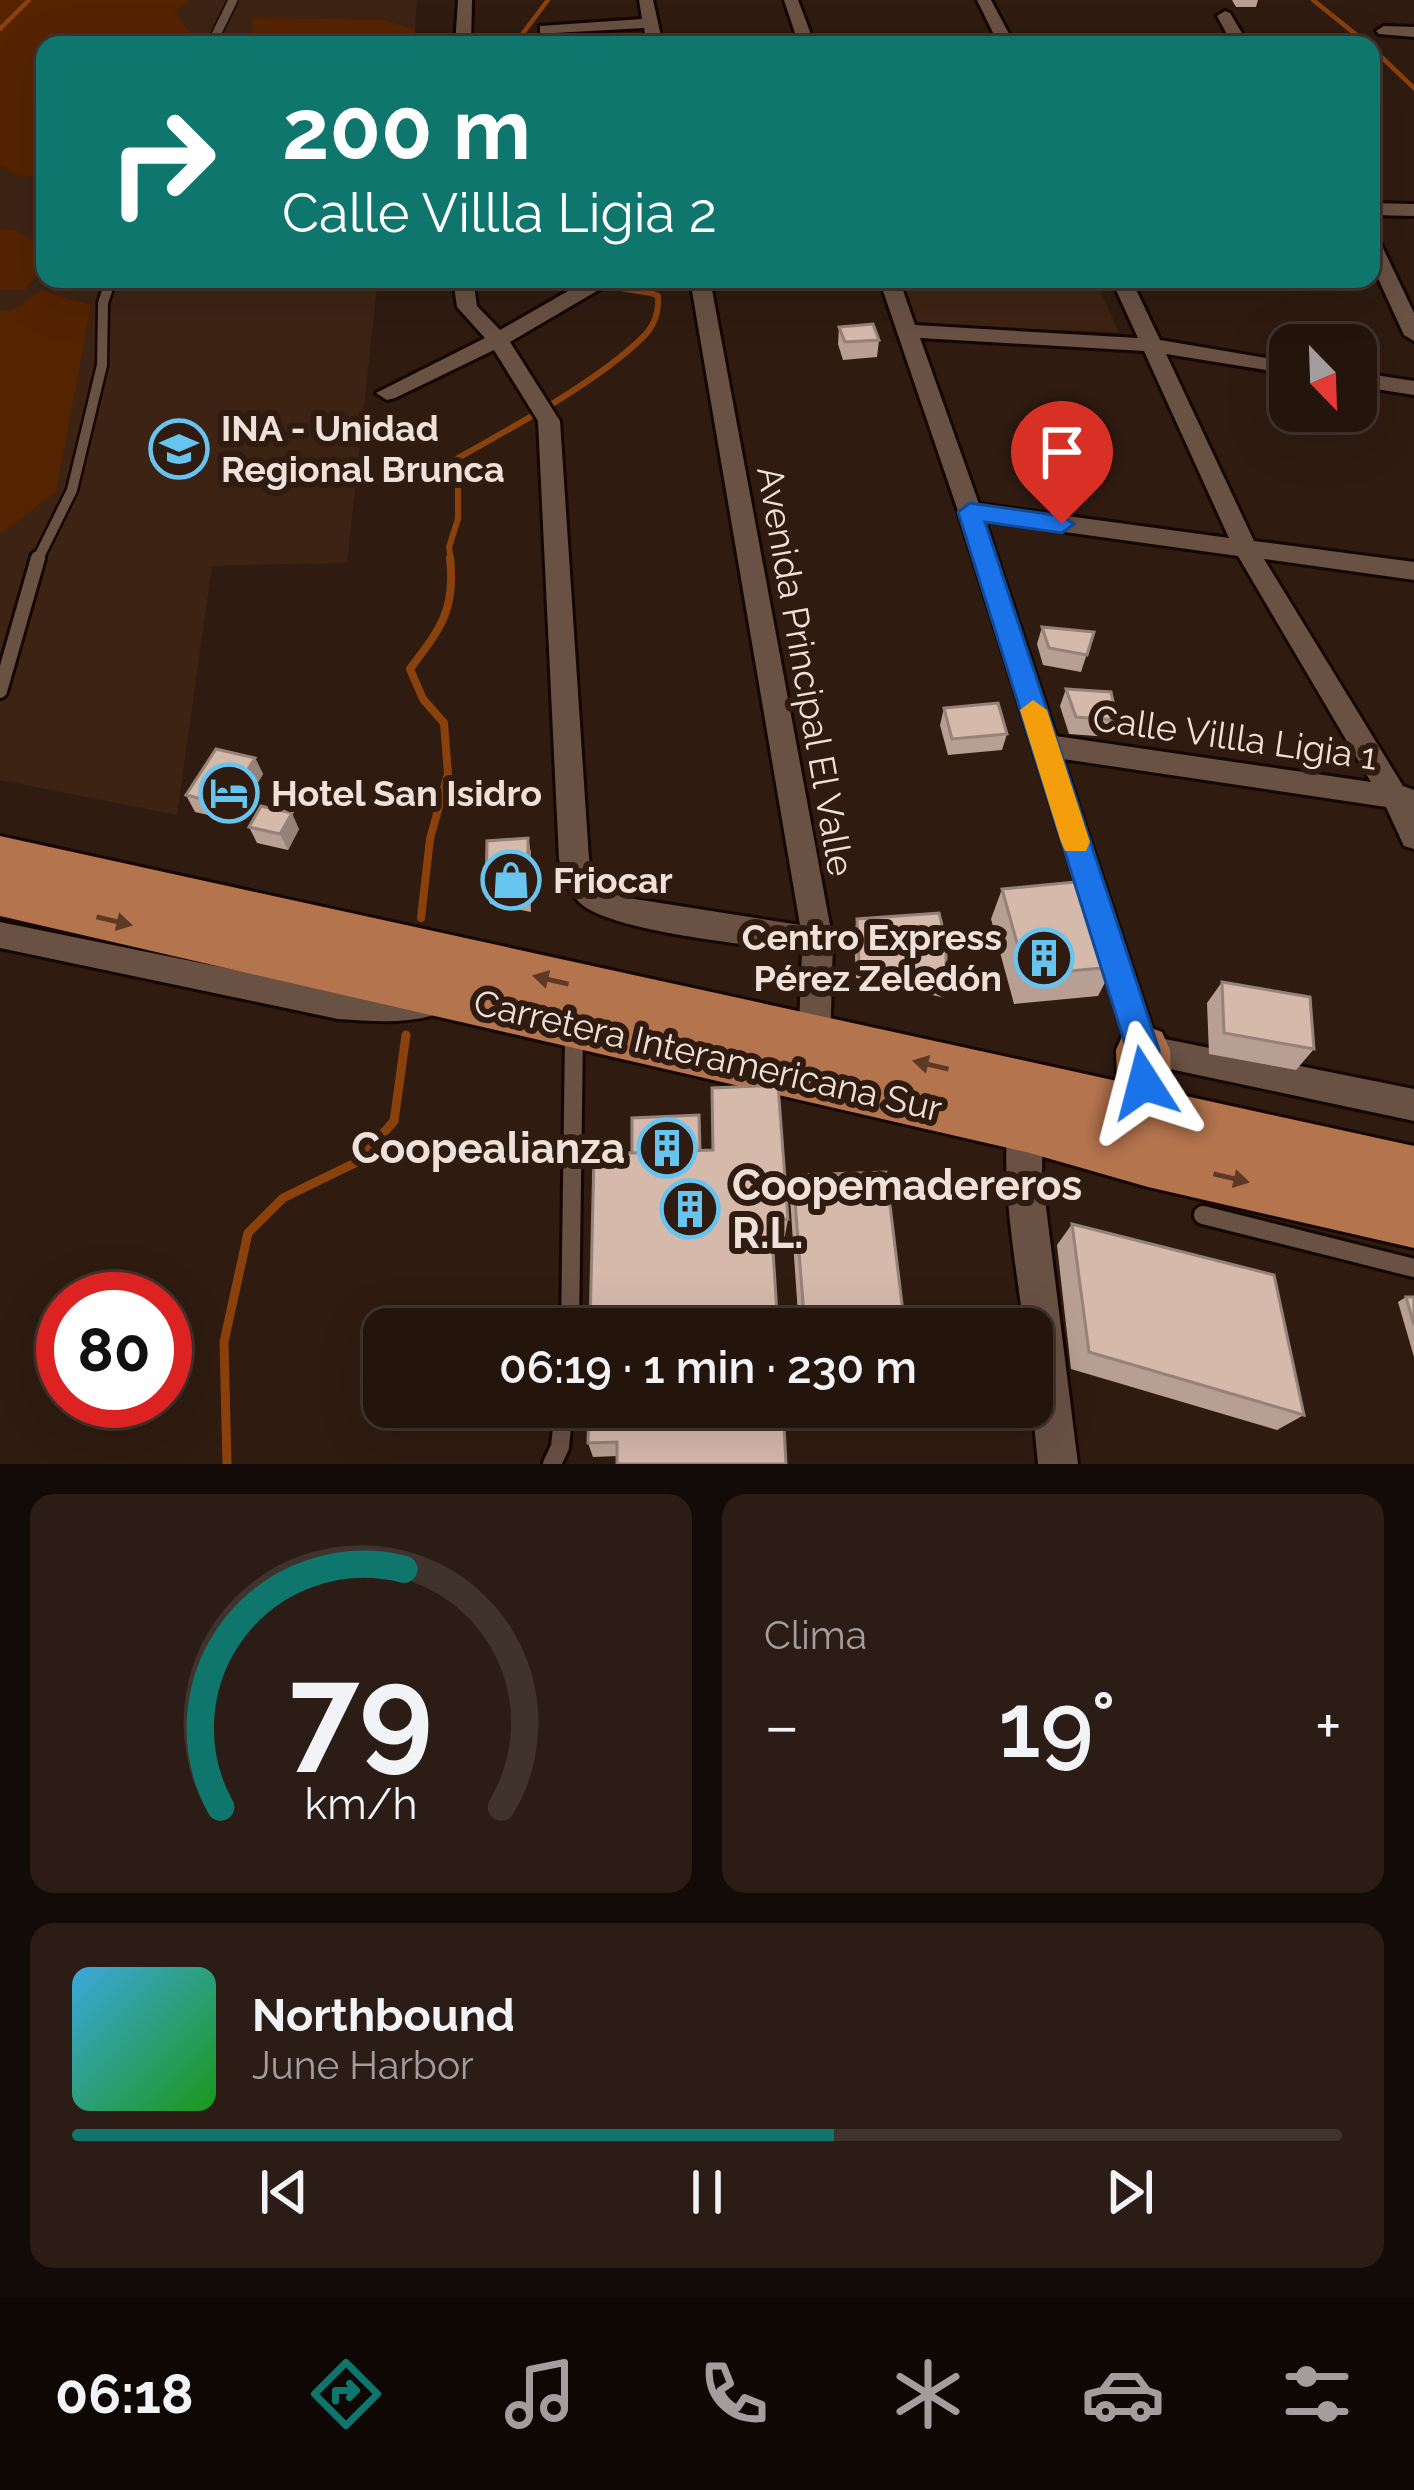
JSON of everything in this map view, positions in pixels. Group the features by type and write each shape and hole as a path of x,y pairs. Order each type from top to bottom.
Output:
{"highway":[{"name":"Carretera Interamericana Sur","path":"0,857 1026,1106 1146,1137 1414,1219"},
{"name":"Carretera Interamericana Sur","path":"0,895 575,1024 813,1058"},
{"path":"1143,1050 1146,1137"},
{"name":"Carretera Interamericana Sur","path":"1146,1137 1414,1175"}],"street":[{"path":"463,36 465,0"},
{"path":"646,0 654,36"},
{"path":"791,0 804,36"},
{"path":"984,0 1002,36"},
{"path":"1225,16 1236,36"},
{"path":"546,36 545,29 650,23"},
{"path":"1384,31 1414,32"},
{"path":"1380,209 1414,211"},
{"path":"1380,261 1414,335"},
{"path":"464,288 467,307 498,340 543,409 574,859 580,886 591,900 621,910 818,941"},
{"path":"387,393 498,340 589,288"},
{"name":"Avenida Principal El Valle","path":"702,288 818,941 813,1058"},
{"path":"892,288 970,512 1143,1050 1414,1106"},
{"path":"1124,288 1247,550 1405,798 1414,837"},
{"path":"907,331 1151,345 1269,365"},
{"path":"1377,382 1414,388"},
{"path":"970,512 1414,571"},
{"name":"Calle Villla Ligia 1","path":"1044,745 1405,798"},
{"path":"0,935 338,1005 393,1007 454,999"},
{"path":"1026,1106 1025,1175 1058,1464"}],"lane":[{"path":"216,36 233,0"},
{"path":"0,691 39,554 72,490 92,417 109,288"},
{"path":"570,1308 575,1024"},
{"path":"1203,1215 1414,1268"},
{"path":"552,1464 562,1428"}],"shaded area":[{"name":"INA - Unidad Regional Brunca","path":"0,0 417,0 415,36 36,36 36,288 377,288 347,563 212,566 177,815 0,780"},
{"path":"0,0 190,0 174,11 193,36 36,36 36,175 22,177 0,165"},
{"path":"253,18 385,20 415,30 415,36 251,36"},
{"path":"0,229 15,230 36,243 36,276 24,290 0,290"},
{"path":"904,288 1099,288 1119,332 919,326"},
{"path":"41,290 91,305 56,492 0,534 0,311 13,310"}],"building":[{"path":"873,324 879,340 845,342 839,327"},
{"path":"1042,627 1094,632 1087,655 1049,648"},
{"path":"1066,689 1111,692 1117,720 1076,717"},
{"path":"998,703 1007,734 952,739 944,708"},
{"path":"216,749 255,758 226,805 186,795"},
{"path":"261,806 292,813 280,834 249,827"},
{"name":"Friocar","path":"528,838 528,897 486,888 487,841"},
{"path":"1085,881 1113,967 1026,975 1002,889"},
{"path":"939,913 946,941 946,983 859,964 857,919"},
{"path":"1222,982 1310,997 1314,1049 1224,1033"},
{"name":"Coopemadereros R.L.","path":"778,1085 788,1219 771,1220 777,1308 590,1308 594,1154 713,1150 712,1088"},
{"path":"699,1115 700,1150 632,1153 632,1118"},
{"path":"886,1172 902,1308 803,1308 793,1175"},
{"path":"1072,1224 1274,1275 1304,1415 1089,1352"},
{"path":"1406,1297 1414,1297 1414,1325"},
{"path":"588,1428 784,1428 786,1464 617,1464 617,1442 588,1443"}],"waterway":[{"path":"0,29 29,0"},
{"path":"521,36 548,0"},
{"path":"1313,0 1358,36"},
{"path":"1380,56 1414,88"},
{"path":"451,561 449,547 458,519 458,458 579,387 646,334 657,313 658,296 620,288"},
{"path":"421,918 430,839 448,774 444,723 423,699 410,669 448,605 450,558"},
{"path":"227,1464 224,1342 248,1233 283,1198 359,1161 394,1121 406,1035"}],"slow traffic":[{"path":"1033,710 1076,842"}],"place":[{"name":"INA - Unidad Regional Brunca","path":"179,449"},
{"name":"Hotel San Isidro","path":"229,793"},
{"name":"Friocar","path":"511,880"},
{"name":"Centro Express Pérez Zeledón","path":"1044,958"},
{"name":"Coopealianza","path":"667,1148"},
{"name":"Coopemadereros R.L.","path":"690,1209"}],"route":[{"path":"1062,524 970,512 1143,1050 1144,1083"}]}
